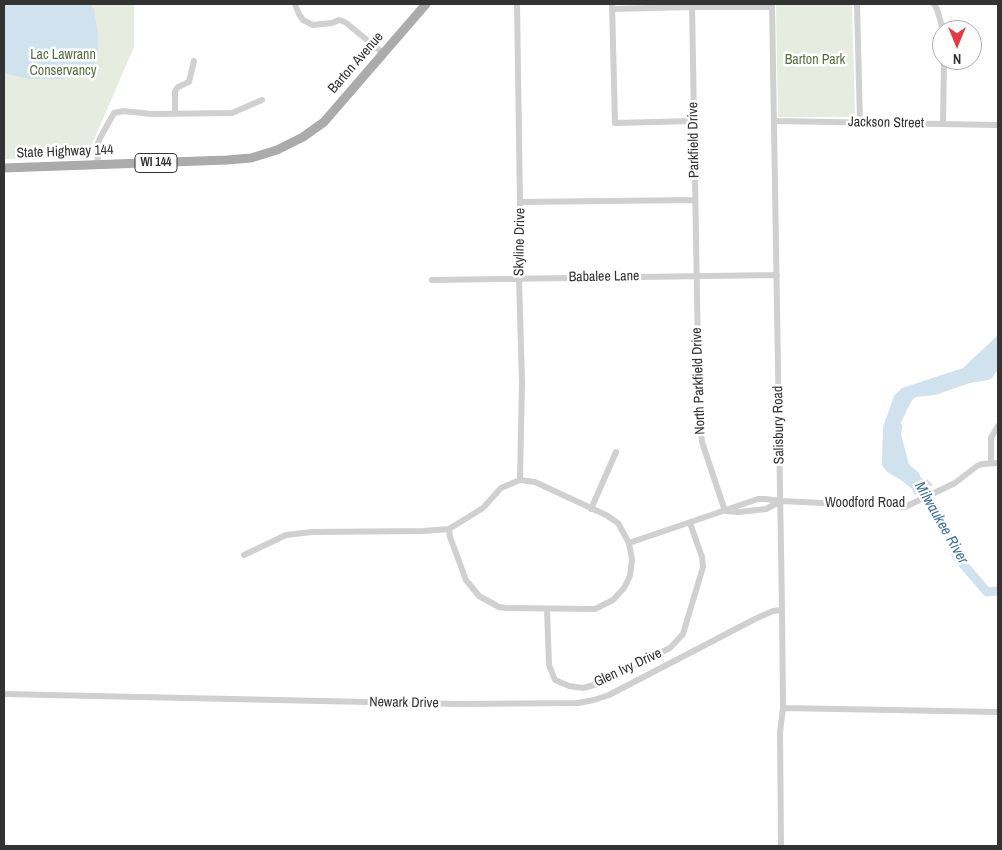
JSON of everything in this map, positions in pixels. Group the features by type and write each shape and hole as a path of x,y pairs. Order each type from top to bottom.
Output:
{"main road":[{"name":"Barton Avenue","path":"303,137 324,122 426,4"},
{"name":"State Highway 144","path":"4,168 252,158 277,150 303,137"}],"street":[{"path":"294,4 303,20 313,25 332,23 338,20 345,22 382,53"},
{"name":"Skyline Drive","path":"517,4 520,202 519,278 522,382 520,480"},
{"path":"857,4 860,122"},
{"path":"934,4 940,20"},
{"name":"Parkfield Drive","path":"692,5 696,276"},
{"path":"693,121 615,123 612,6 772,5"},
{"name":"Salisbury Road","path":"772,5 782,610 781,846"},
{"path":"175,114 175,90 189,82 194,61"},
{"path":"943,124 944,70"},
{"path":"98,164 97,146 114,114 123,111 151,114 232,114 262,100"},
{"name":"Jackson Street","path":"775,121 997,125"},
{"path":"520,202 695,200"},
{"name":"Babalee Lane","path":"432,280 777,275"},
{"name":"North Parkfield Drive","path":"696,276 699,411 702,442 725,511"},
{"path":"995,463 991,438 998,426"},
{"path":"591,509 616,452"},
{"name":"Woodford Road","path":"629,543 758,499 905,507 955,483 977,466 995,463"},
{"path":"244,554 286,535 312,532 449,529 483,508 501,488 520,480 535,482 606,515 618,523 629,543 632,560 630,576 624,588 613,600 595,610 499,607 479,596 466,580 450,537 449,529"},
{"name":"Woodford Road","path":"725,511 766,510 780,501"},
{"name":"Glen Ivy Drive","path":"547,609 549,665 555,680 569,686 583,688 598,684 670,648 683,634 703,567 702,557 690,523"},
{"name":"Newark Drive","path":"4,694 458,704 578,703 609,695 754,618 773,611 782,610"},
{"path":"783,708 998,712"}],"green space":[{"name":"Lac Lawrann Conservancy","path":"4,4 134,4 134,47 87,156 4,159"},
{"name":"Barton Park","path":"776,4 852,4 855,117 778,117"}],"water":[{"path":"4,4 90,4 94,9 98,34 98,56 92,67 80,75 62,79 29,79 4,73"},
{"name":"Milwaukee River","path":"998,335 998,369 992,378 935,395 916,397 912,400 897,431 896,447 905,461 919,473 921,478 928,480 933,485 915,495 912,489 887,472 882,465 883,427 894,396 902,388 963,368"}],"waterway":[{"name":"Milwaukee River","path":"898,427 896,433 905,467"},
{"name":"Milwaukee River","path":"919,482 941,519 957,557 987,592 998,591"}]}
